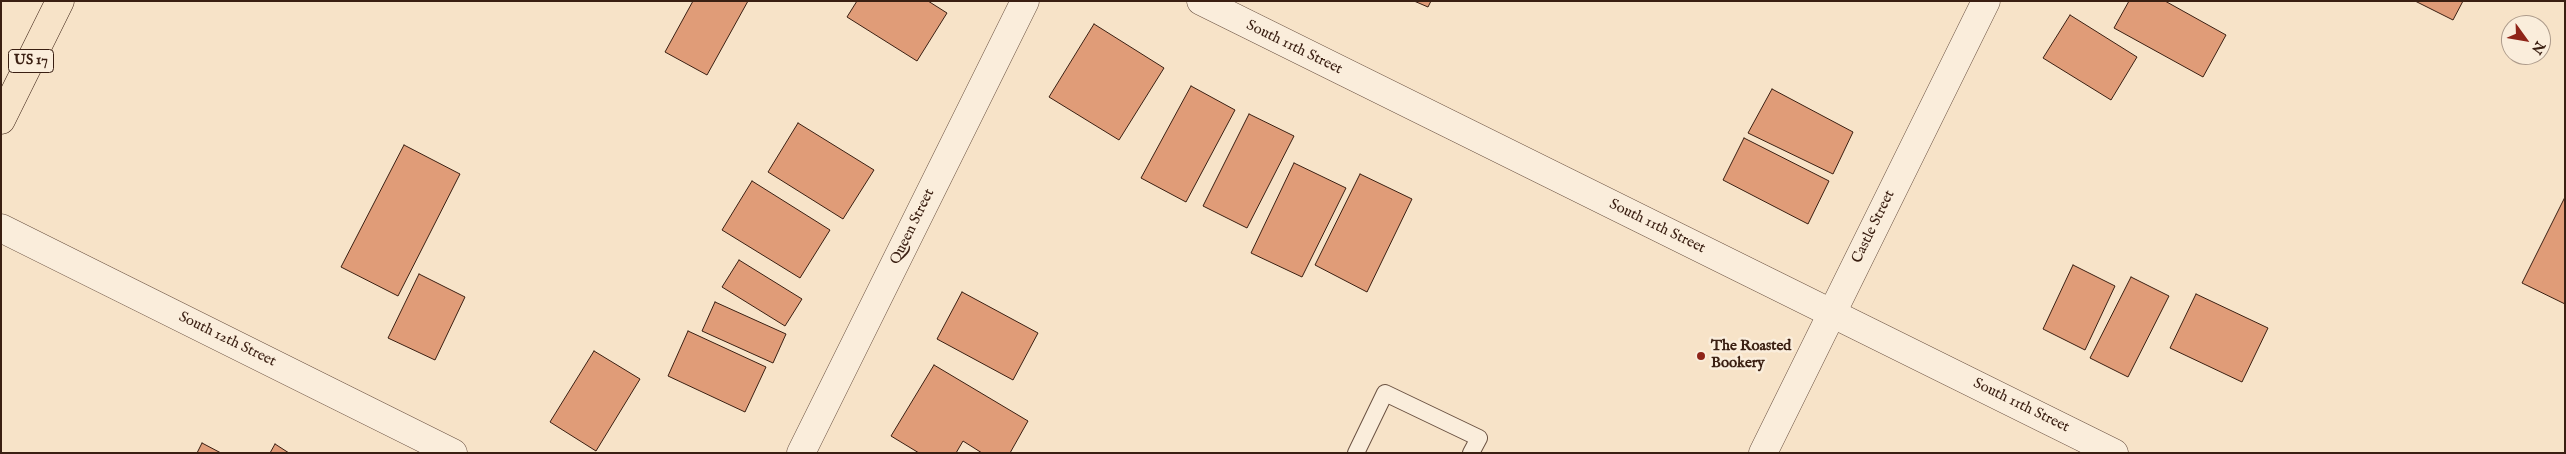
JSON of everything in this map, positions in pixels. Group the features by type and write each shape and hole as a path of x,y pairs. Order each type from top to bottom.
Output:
{"main road":[{"name":"US 17","path":"1,120 60,1"}],"street":[{"name":"Queen Street","path":"801,453 1025,1"},
{"name":"South 11th Street","path":"1201,1 2114,453"},
{"name":"Castle Street","path":"1763,453 1986,1"},
{"name":"South 12th Street","path":"1,228 453,453"}],"lane":[{"path":"1356,453 1386,393 1479,438 1472,453"}],"building":[{"path":"693,1 748,1 707,75 665,52"},
{"path":"857,1 928,1 947,13 917,61 847,17"},
{"path":"1414,1 1431,1 1428,7"},
{"path":"2129,1 2165,1 2226,35 2203,77 2114,28"},
{"path":"2415,1 2463,1 2453,20"},
{"path":"2070,15 2137,57 2111,100 2043,58"},
{"path":"1094,24 1164,68 1119,140 1049,97"},
{"path":"1191,86 1235,110 1186,202 1141,178"},
{"path":"1772,89 1853,132 1833,174 1748,133"},
{"path":"1249,114 1294,136 1247,228 1203,206"},
{"path":"798,123 874,170 843,219 768,172"},
{"path":"1744,138 1829,181 1808,224 1723,180"},
{"path":"404,145 460,174 398,296 341,267"},
{"path":"1294,163 1346,188 1302,277 1251,253"},
{"path":"1360,174 1412,199 1367,292 1315,265"},
{"path":"752,181 830,230 800,278 722,230"},
{"path":"2565,197 2565,304 2522,283"},
{"path":"739,260 802,299 785,326 722,287"},
{"path":"2073,265 2115,286 2085,350 2043,329"},
{"path":"419,274 465,297 435,360 388,338"},
{"path":"2131,277 2169,296 2128,377 2090,358"},
{"path":"962,292 1038,333 1013,380 937,339"},
{"path":"2196,294 2268,328 2242,382 2170,348"},
{"path":"715,302 786,334 773,363 702,331"},
{"path":"688,331 766,367 745,412 668,376"},
{"path":"594,351 640,379 596,451 550,422"},
{"path":"934,365 1028,421 1010,453 982,453 963,441 956,453 919,453 891,436"},
{"path":"202,443 221,453 197,453"},
{"path":"275,444 289,453 270,453"}],"place":[{"name":"The Roasted Bookery","path":"1701,356"}]}
